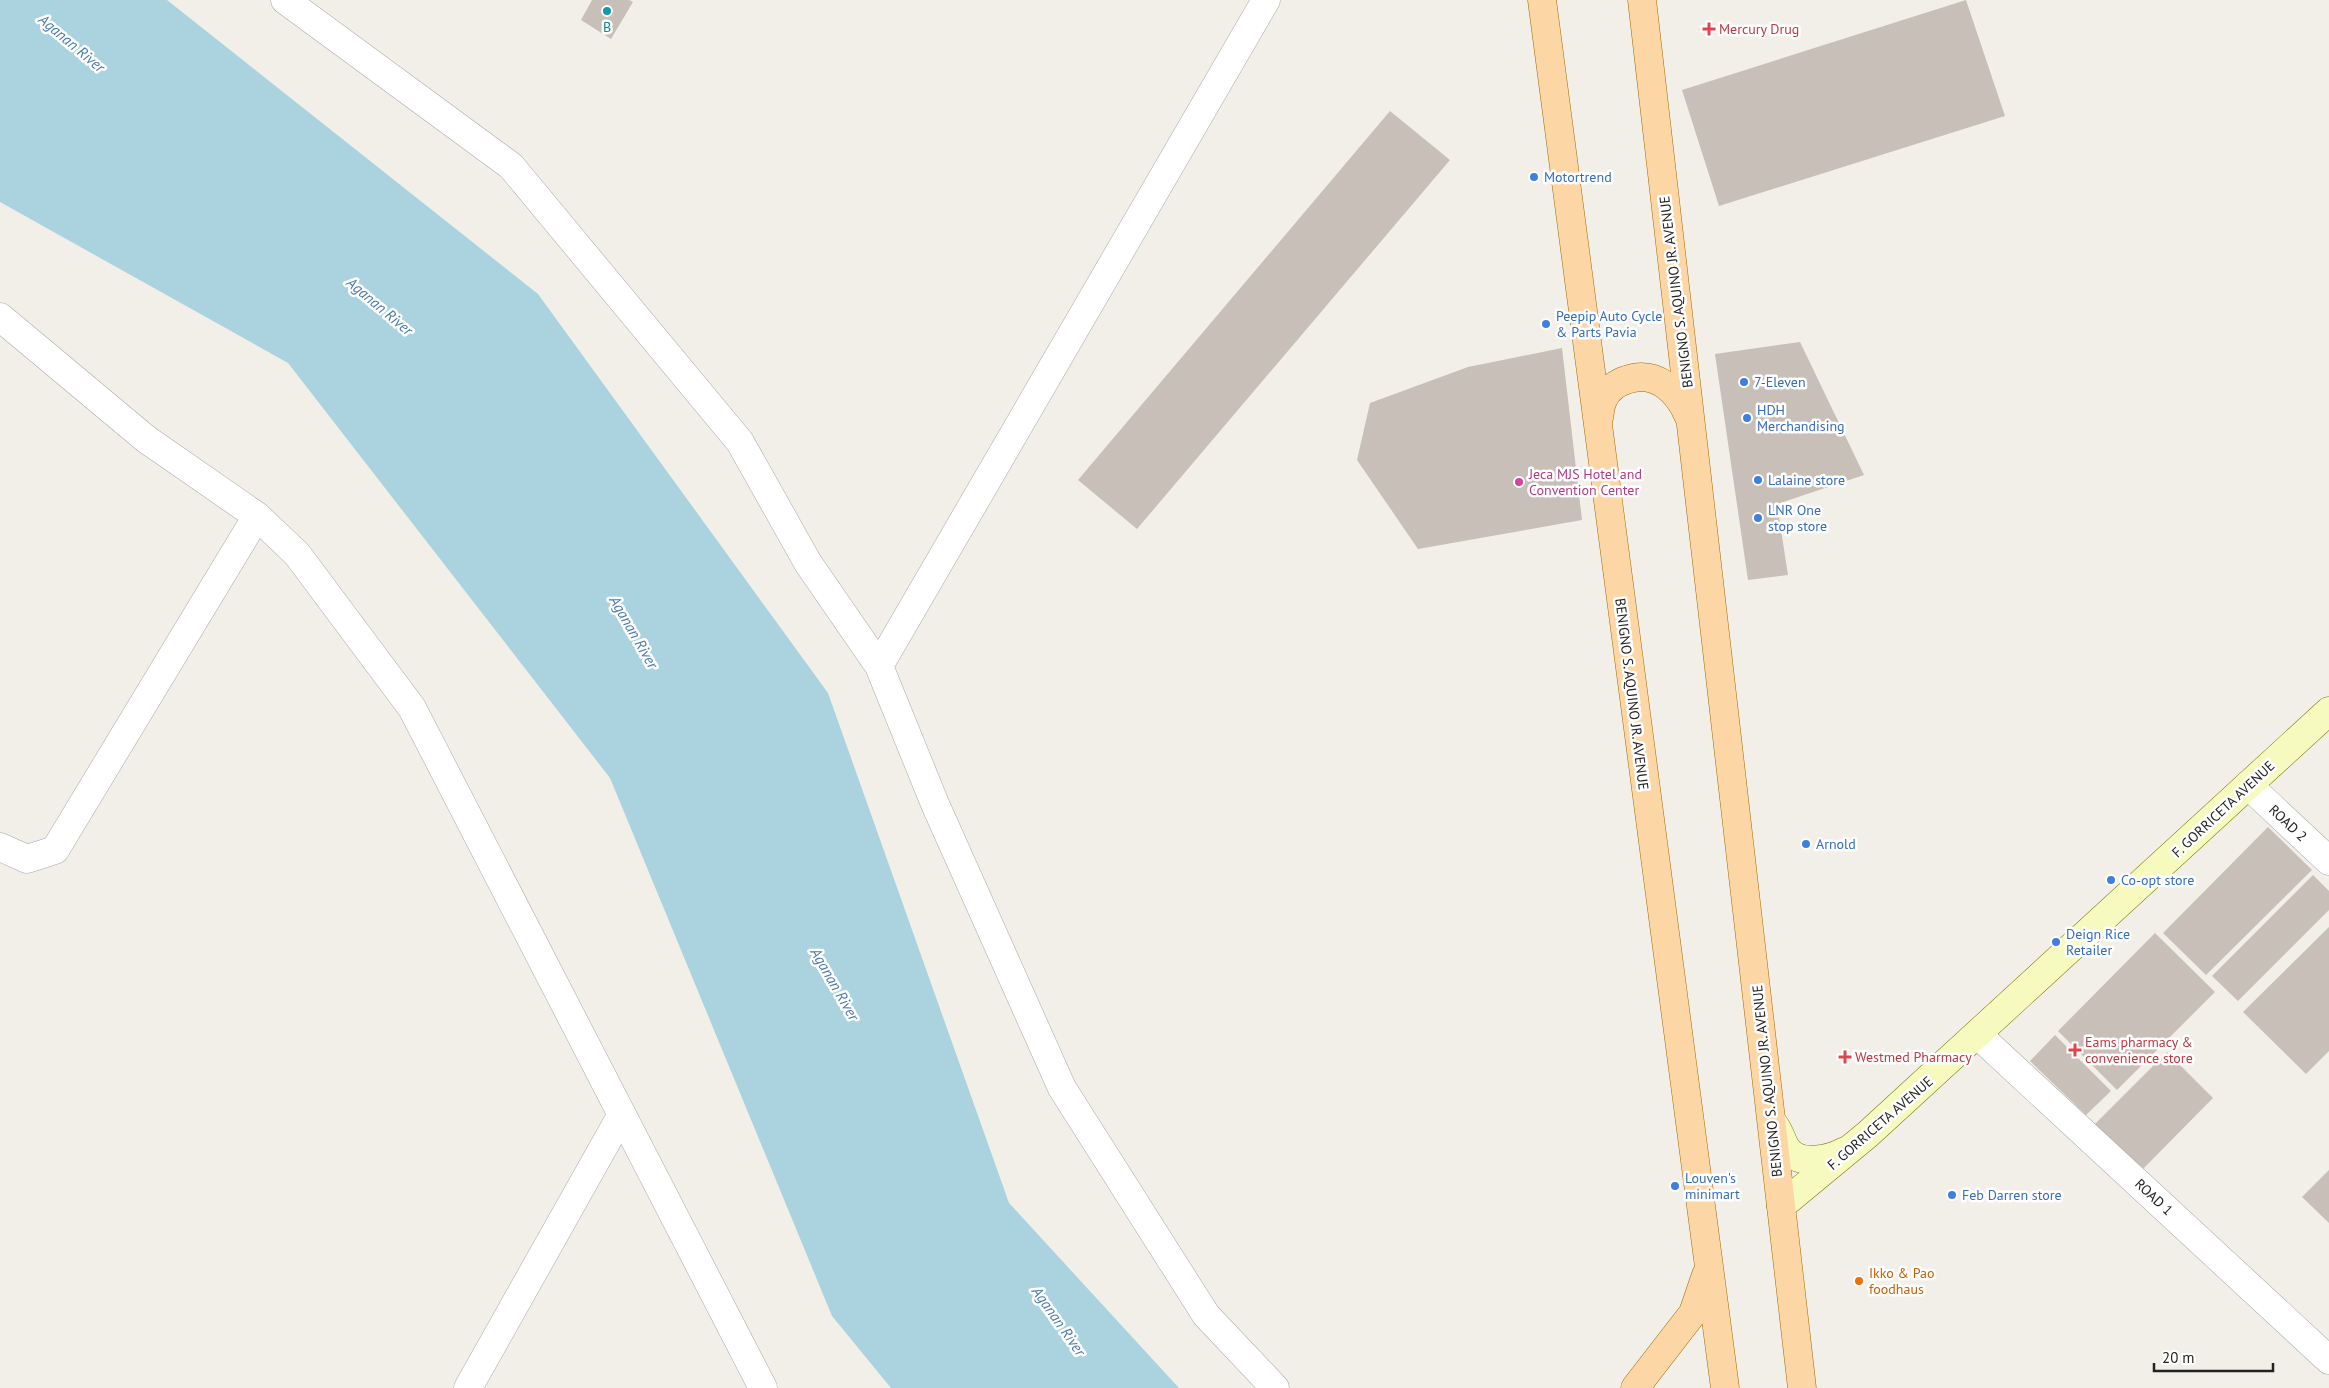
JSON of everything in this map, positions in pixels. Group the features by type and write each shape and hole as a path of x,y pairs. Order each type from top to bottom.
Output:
{"main road":[{"name":"BENIGNO S. AQUINO JR. AVENUE","path":"1542,0 1724,1388"},
{"name":"BENIGNO S. AQUINO JR. AVENUE","path":"1642,0 1802,1388"},
{"path":"1597,426 1604,399 1617,383 1637,376 1657,379 1673,392 1683,403 1691,420"},
{"name":"F. GORRICETA AVENUE","path":"1781,1206 1868,1134 1978,1035 2329,711"},
{"path":"1772,1122 1790,1153 1803,1160 1834,1157 1868,1134"},
{"path":"1635,1388 1693,1314 1706,1275 1704,1239"}],"street":[{"path":"285,0 511,166 740,442 808,563 879,666 935,804 1062,1088 1206,1315 1276,1388"},
{"path":"879,666 1266,0"},
{"path":"0,317 146,439 257,516 297,554 412,708 763,1388"},
{"path":"0,847 27,859 55,850 257,516"},
{"name":"ROAD 2","path":"2248,785 2329,861"},
{"name":"ROAD 1","path":"1978,1035 2329,1360"},
{"path":"468,1388 621,1116"}],"water":[{"name":"Aganan River","path":"0,0 167,0 538,294 828,693 1009,1203 1179,1388 891,1388 832,1316 610,778 288,363 0,202"}],"building":[{"name":"B","path":"592,0 629,0 633,2 611,39 581,20"},
{"path":"1966,0 2005,116 1719,206 1682,90"},
{"path":"1390,111 1450,160 1137,529 1078,480"},
{"path":"1800,342 1864,475 1777,504 1788,575 1748,580 1715,354"},
{"path":"1562,348 1582,520 1418,549 1357,460 1370,403 1468,367"},
{"path":"2268,827 2312,870 2206,975 2163,933"},
{"path":"2313,875 2329,891 2329,910 2238,1001 2212,976"},
{"path":"2329,927 2329,1051 2306,1074 2243,1012"},
{"path":"2155,933 2215,992 2117,1090 2058,1031"},
{"path":"2055,1035 2111,1091 2086,1115 2030,1061"},
{"path":"2167,1052 2213,1098 2140,1172 2093,1126"},
{"path":"2329,1170 2329,1223 2302,1197"}],"place":[{"name":"B","path":"607,11"},
{"name":"Mercury Drug","path":"1709,29"},
{"name":"Motortrend","path":"1534,177"},
{"name":"Peepip Auto Cycle & Parts Pavia","path":"1546,324"},
{"name":"7-Eleven","path":"1744,382"},
{"name":"HDH Merchandising","path":"1747,418"},
{"name":"Lalaine store","path":"1758,480"},
{"name":"Jeca MJS Hotel and Convention Center","path":"1519,482"},
{"name":"LNR One stop store","path":"1758,518"},
{"name":"Arnold","path":"1806,844"},
{"name":"Co-opt store","path":"2111,880"},
{"name":"Deign Rice Retailer","path":"2056,942"},
{"name":"Eams pharmacy & convenience store","path":"2075,1050"},
{"name":"Westmed Pharmacy","path":"1845,1057"},
{"name":"Louven's minimart","path":"1675,1186"},
{"name":"Feb Darren store","path":"1952,1195"},
{"name":"Ikko & Pao foodhaus","path":"1859,1281"}]}
